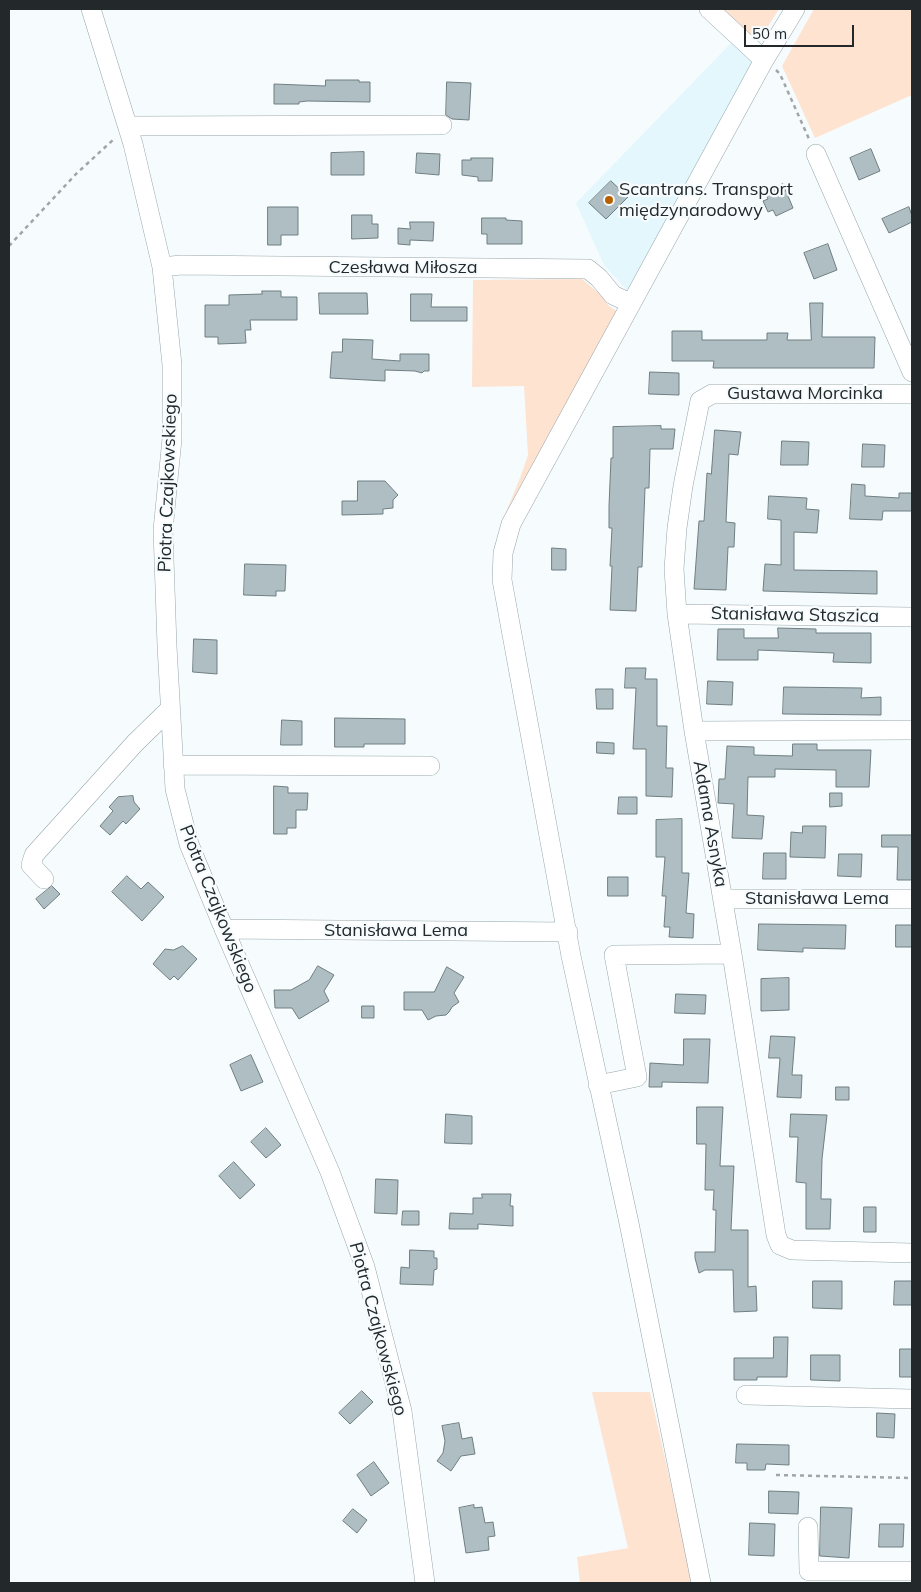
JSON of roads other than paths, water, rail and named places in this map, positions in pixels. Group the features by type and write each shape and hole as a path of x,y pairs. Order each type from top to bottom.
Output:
{"street":[{"name":"Piotra Czajkowskiego","path":"91,9 128,126 162,267 172,365 172,439 163,530 175,790 189,844 330,1172 365,1267 402,1411 425,1583"},
{"path":"709,9 764,60"},
{"path":"701,1583 629,1223 571,956 502,580 503,553 511,524 764,60 795,9"},
{"path":"128,126 442,126"},
{"path":"816,154 912,372"},
{"name":"Czesława Miłosza","path":"162,267 181,265 588,270 599,278 613,296 630,303"},
{"name":"Gustawa Morcinka","path":"700,401 712,394 912,394"},
{"name":"Adama Asnyka","path":"700,401 683,486 677,528 674,569 677,614 694,731 732,954 776,1235 780,1245 792,1250 912,1253"},
{"name":"Stanisława Staszica","path":"677,614 912,617"},
{"path":"44,879 32,865 34,855 123,756 170,709"},
{"path":"694,731 912,730"},
{"path":"173,764 430,766"},
{"name":"Stanisława Lema","path":"722,899 912,899"},
{"name":"Stanisława Lema","path":"224,929 568,932"},
{"path":"598,1084 638,1077 614,955 732,954"},
{"path":"746,1395 912,1399"},
{"path":"808,1527 809,1571 912,1571"}],"place":[{"name":"Scantrans. Transport międzynarodowy","path":"609,200"}]}
